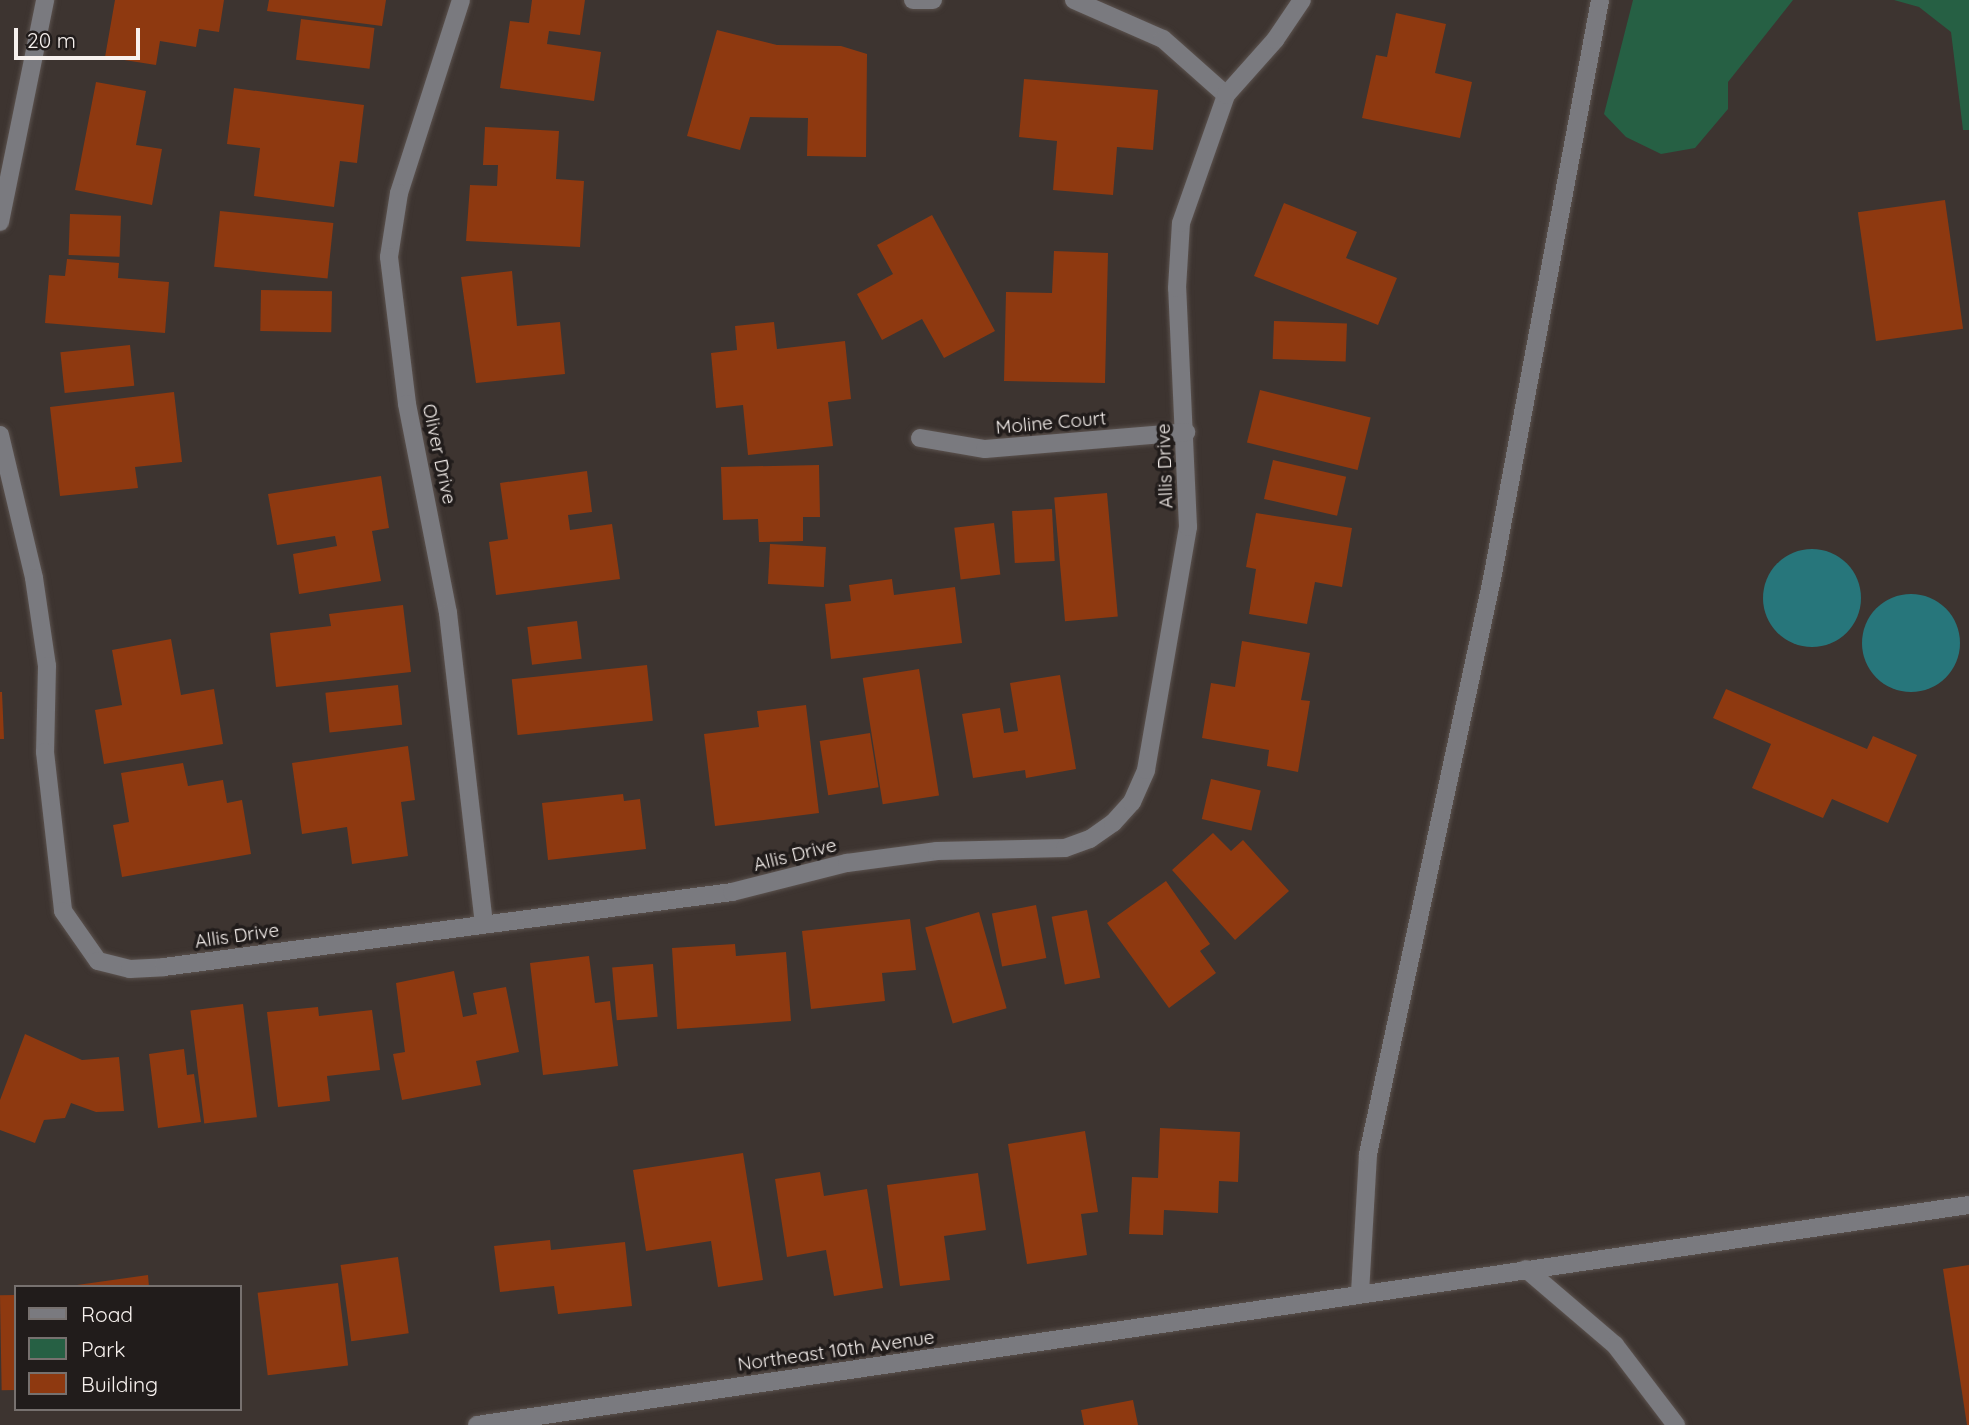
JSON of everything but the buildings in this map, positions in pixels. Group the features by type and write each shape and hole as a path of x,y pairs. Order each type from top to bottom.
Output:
{"street":[{"path":"0,222 45,0"},
{"name":"Oliver Drive","path":"461,0 398,194 389,257 407,404 447,613 484,924"},
{"path":"1074,0 1163,39 1226,95 1275,40 1302,0"},
{"path":"1360,1293 1368,1154 1492,579 1600,0"},
{"name":"Allis Drive","path":"0,435 34,578 47,666 45,752 64,911 98,961 130,969 163,967 732,892 848,863 937,851 1065,848 1098,834 1132,802 1146,770 1188,527 1186,432 1177,288 1181,223 1226,95"},
{"name":"Moline Court","path":"920,438 985,449 1186,432"},
{"name":"Northeast 10th Avenue","path":"477,1425 1969,1205"},
{"path":"1526,1269 1615,1345 1676,1425"}],"green space":[{"path":"1633,0 1793,0 1728,82 1728,109 1695,148 1661,154 1626,137 1604,114"},
{"path":"1894,0 1969,0 1969,130 1963,130 1951,32 1919,7"}],"water":[{"path":"1812,549 1831,553 1847,563 1857,579 1861,598 1857,617 1847,633 1831,643 1812,647 1793,643 1777,633 1767,617 1763,598 1767,579 1777,563 1793,553"},
{"path":"1911,594 1930,598 1946,608 1956,624 1960,643 1956,662 1946,678 1930,688 1911,692 1892,688 1876,678 1866,662 1862,643 1866,624 1876,608 1892,598"}]}
